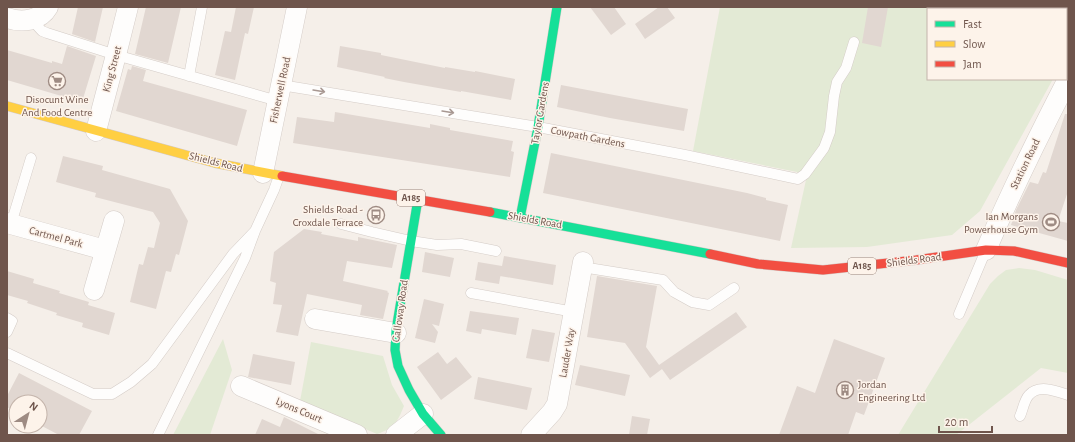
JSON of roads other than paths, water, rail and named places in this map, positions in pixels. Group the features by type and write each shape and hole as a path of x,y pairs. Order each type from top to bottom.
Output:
{"main road":[{"name":"Taylor Gardens","path":"520,218 538,127 557,7"},
{"name":"Shields Road","path":"7,106 215,163 271,175 418,199 660,244 758,264 823,270 916,260 986,250 1014,251 1068,263"},
{"name":"Galloway Road","path":"418,199 396,333 395,350 398,366 409,390 423,414 441,435"}],"street":[{"path":"7,18 24,21 32,20 48,7"},
{"name":"King Street","path":"96,130 128,7"},
{"name":"Fisherwell Road","path":"271,175 279,93 297,7"},
{"name":"Station Road","path":"986,250 1007,202 1059,115 1068,79"},
{"path":"94,290 114,221"},
{"name":"Cartmel Park","path":"9,224 105,250"},
{"name":"Lauder Way","path":"531,435 552,412 557,404 583,264"},
{"path":"315,319 396,333"},
{"name":"Lyons Court","path":"241,386 357,435"},
{"path":"396,435 423,414"}],"lane":[{"path":"188,76 202,7"},
{"name":"Cowpath Gardens","path":"32,20 47,33 188,76 279,93 538,127 686,155 798,179 805,174 824,148 830,132 837,82 846,68 854,42"},
{"path":"9,224 31,158"},
{"path":"158,435 245,258 255,231 274,190 271,175"},
{"path":"341,224 411,241 437,245 461,244 496,251"},
{"path":"7,353 93,394 112,394 131,382 152,364 232,254 255,231"},
{"path":"959,314 986,250"},
{"path":"583,264 663,280 674,292 692,302 709,305 734,288"},
{"path":"471,293 574,312"},
{"path":"7,318 12,321 7,332"},
{"path":"1020,416 1028,396 1036,389 1049,389 1068,396"}],"place":[{"name":"Disocunt Wine And Food Centre","path":"57,81"},
{"name":"Shields Road - Croxdale Terrace","path":"376,215"},
{"name":"Ian Morgans Powerhouse Gym","path":"1051,222"},
{"name":"Jordan Engineering Ltd","path":"845,390"}]}
